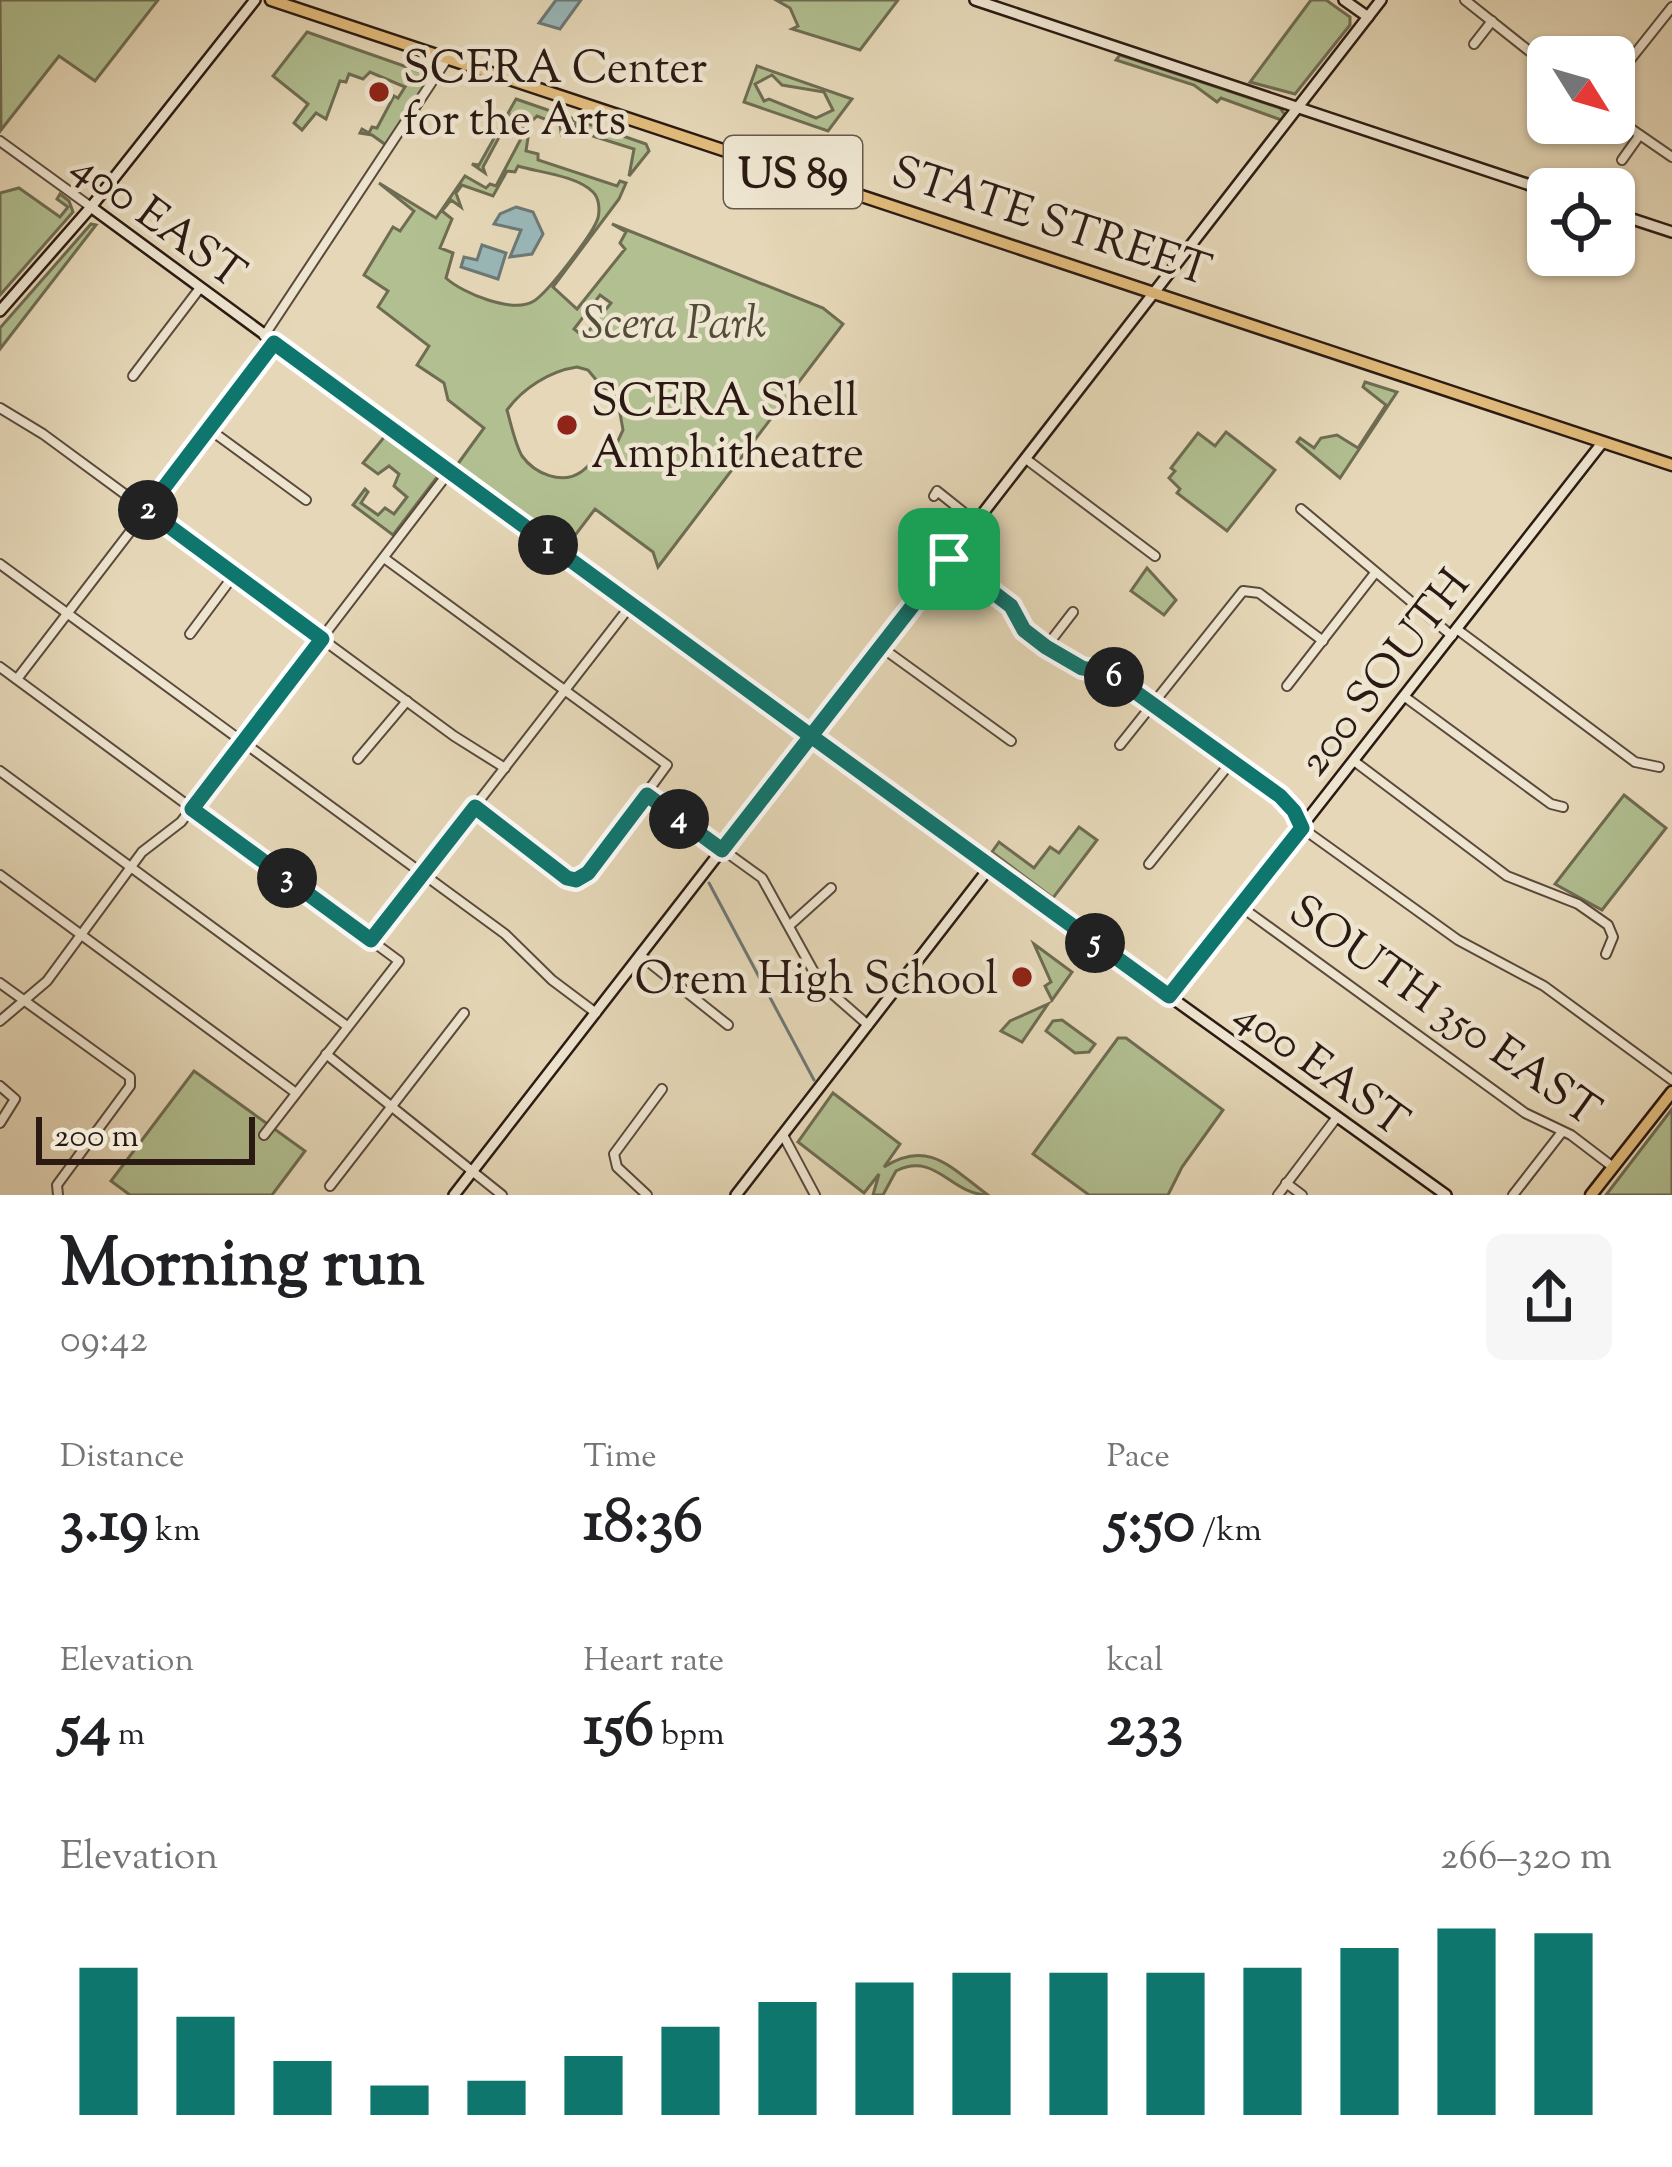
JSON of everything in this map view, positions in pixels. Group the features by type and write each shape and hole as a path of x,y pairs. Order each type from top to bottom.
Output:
{"main road":[{"name":"STATE STREET","path":"271,0 1672,465"},
{"path":"1591,1195 1672,1092"}],"street":[{"path":"0,311 91,208 256,0"},
{"path":"974,0 1527,184"},
{"path":"1344,0 1368,17"},
{"path":"454,1195 1381,0"},
{"path":"1465,0 1527,49"},
{"path":"1635,54 1672,7"},
{"path":"1474,44 1492,21"},
{"path":"264,336 447,59"},
{"path":"1635,133 1671,154"},
{"path":"1622,160 1639,136"},
{"name":"400 EAST","path":"0,141 1446,1195"},
{"path":"1635,220 1672,232"},
{"path":"133,376 200,288"},
{"path":"17,680 274,343"},
{"path":"0,408 43,434 505,768"},
{"path":"209,429 306,500"},
{"name":"200 SOUTH","path":"1169,996 1602,442"},
{"path":"1026,459 1155,556"},
{"path":"0,1021 47,980 130,867 192,809 449,472"},
{"path":"934,496 937,491 977,523"},
{"path":"1301,509 1455,633 1635,762 1659,767"},
{"path":"384,558 667,765 579,880 567,878 475,807"},
{"path":"949,559 1011,606 1024,630 1046,647 1082,668 1109,673 1288,803 1302,828 1458,940 1544,986 1672,1080"},
{"path":"0,564 505,934 552,980 596,1012"},
{"path":"1287,686 1375,573"},
{"path":"190,634 234,575"},
{"path":"1120,745 1246,590 1259,593 1323,641"},
{"path":"371,940 632,605"},
{"path":"1046,647 1073,611"},
{"path":"881,646 1011,741"},
{"path":"0,667 399,961 264,1135"},
{"path":"1405,697 1551,804 1563,807"},
{"path":"358,758 407,701"},
{"path":"1149,864 1232,761"},
{"path":"1354,761 1508,876 1578,904 1608,925 1613,937 1606,954"},
{"path":"0,771 347,1026"},
{"path":"647,795 762,878 820,983 868,1024"},
{"path":"736,1195 990,867"},
{"path":"0,875 296,1093"},
{"path":"790,925 831,888"},
{"name":"SOUTH 350 EAST","path":"1240,906 1525,1113 1613,1167"},
{"path":"640,955 728,1025"},
{"path":"0,983 130,1077 130,1086 57,1185 58,1195"},
{"path":"330,1186 464,1012"},
{"path":"326,1054 502,1195"},
{"path":"0,1086 15,1099 0,1123"},
{"path":"647,1195 614,1160 616,1148 662,1089"},
{"path":"1278,1195 1337,1117"},
{"path":"1513,1195 1562,1132"},
{"path":"783,1135 815,1195"},
{"path":"1286,1184 1302,1195"}],"green space":[{"path":"0,0 158,0 95,81 59,56 1,130"},
{"path":"776,0 898,0 860,50 792,29 798,26 790,8"},
{"path":"1311,0 1326,0 1350,17 1350,25 1295,94 1250,82"},
{"path":"307,32 427,74 425,85 386,145 360,133 377,128 394,96 398,98 405,87 370,72 363,79 349,74 346,82 340,81 326,119 316,113 302,130 294,123 308,104 273,76"},
{"path":"1120,55 1280,108 1285,115 1281,120 1221,98 1217,102 1194,85 1116,60"},
{"path":"757,66 852,99 828,131 744,102","holes":["772,75 782,85 824,92 833,110 816,118 764,101 755,84"]},
{"name":"Scera Park","path":"516,99 646,144 649,151 629,176 634,149 577,131 573,136 576,121 567,119 561,132 560,125 537,116 531,122 519,112 517,117 511,115 483,167 485,173 472,164 479,165"},
{"name":"Scera Park","path":"519,130 529,131 526,151 538,154 538,160 617,186 620,181 626,183 553,287 577,309 625,249 620,243 626,232 612,224 823,308 843,324 658,567 653,552 595,509 567,546 457,465 484,428 448,400 444,383 417,365 429,346 378,307 388,291 364,275 393,227 400,231 414,211 379,183 436,218 465,176 486,188 496,186 524,133","holes":["518,166 586,186 597,197 599,211 588,236 549,286 534,301 514,305 475,295 446,278 453,253 440,248 452,219 442,211 451,200 461,207 456,193 462,185 493,196 507,171 515,172","600,295 611,303 584,337 574,329","577,367 588,370 603,388 616,390 623,430 617,443 566,478 541,472 527,462 507,410 557,372"]},
{"path":"19,188 60,217 68,207 57,199 60,194 73,212 0,295 0,193"},
{"path":"91,224 96,225 0,349 0,328"},
{"path":"1365,382 1397,392 1340,478 1297,442 1300,438 1314,448 1321,438 1337,435 1358,448 1386,405 1363,387"},
{"path":"1226,432 1275,470 1227,531 1177,493 1180,489 1169,478 1175,471 1171,468 1198,433 1215,446"},
{"path":"385,436 438,476 393,535 353,505 365,489 368,492 361,503 378,515 385,508 394,514 407,497 394,486 399,474 389,466 378,474 363,463"},
{"path":"1147,568 1176,600 1164,615 1131,591"},
{"path":"1624,795 1666,828 1602,910 1555,884"},
{"path":"1079,827 1097,840 1053,898 992,852 999,842 1034,868 1050,847 1059,853"},
{"path":"1034,944 1072,972 1052,1000 1045,986 1051,982"},
{"path":"1048,1004 1022,1042 1001,1031 1010,1021"},
{"path":"1062,1020 1095,1044 1089,1052 1075,1053 1046,1031 1053,1021"},
{"path":"1118,1038 1126,1038 1223,1110 1168,1195 1089,1195 1033,1154"},
{"path":"194,1071 305,1151 272,1195 130,1195 111,1181"},
{"path":"833,1093 900,1144 884,1167 914,1155 927,1156 951,1167 988,1195 922,1166 896,1171 883,1195 873,1195 879,1174 864,1193 798,1142"},
{"path":"1672,1109 1672,1195 1606,1195"}],"water":[{"path":"556,0 581,0 560,29 539,23"},
{"path":"516,207 533,212 543,234 532,254 510,257 521,230 494,224 500,214"},
{"path":"482,245 506,253 498,279 461,267 464,257 477,260"}],"waterway":[{"path":"709,883 814,1080"}],"place":[{"name":"SCERA Center for the Arts","path":"379,92"},
{"name":"SCERA Shell Amphitheatre","path":"567,425"},
{"name":"Orem High School","path":"1022,977"}],"route":[{"path":"949,559 811,736 274,343 147,510 322,639 192,809 371,940 475,807 567,878 576,880 588,873 647,795 722,850 811,736 1169,996 1302,828 1299,820 1280,796 1109,673 1075,665 1046,647 1021,626 1011,606 949,559"}]}
